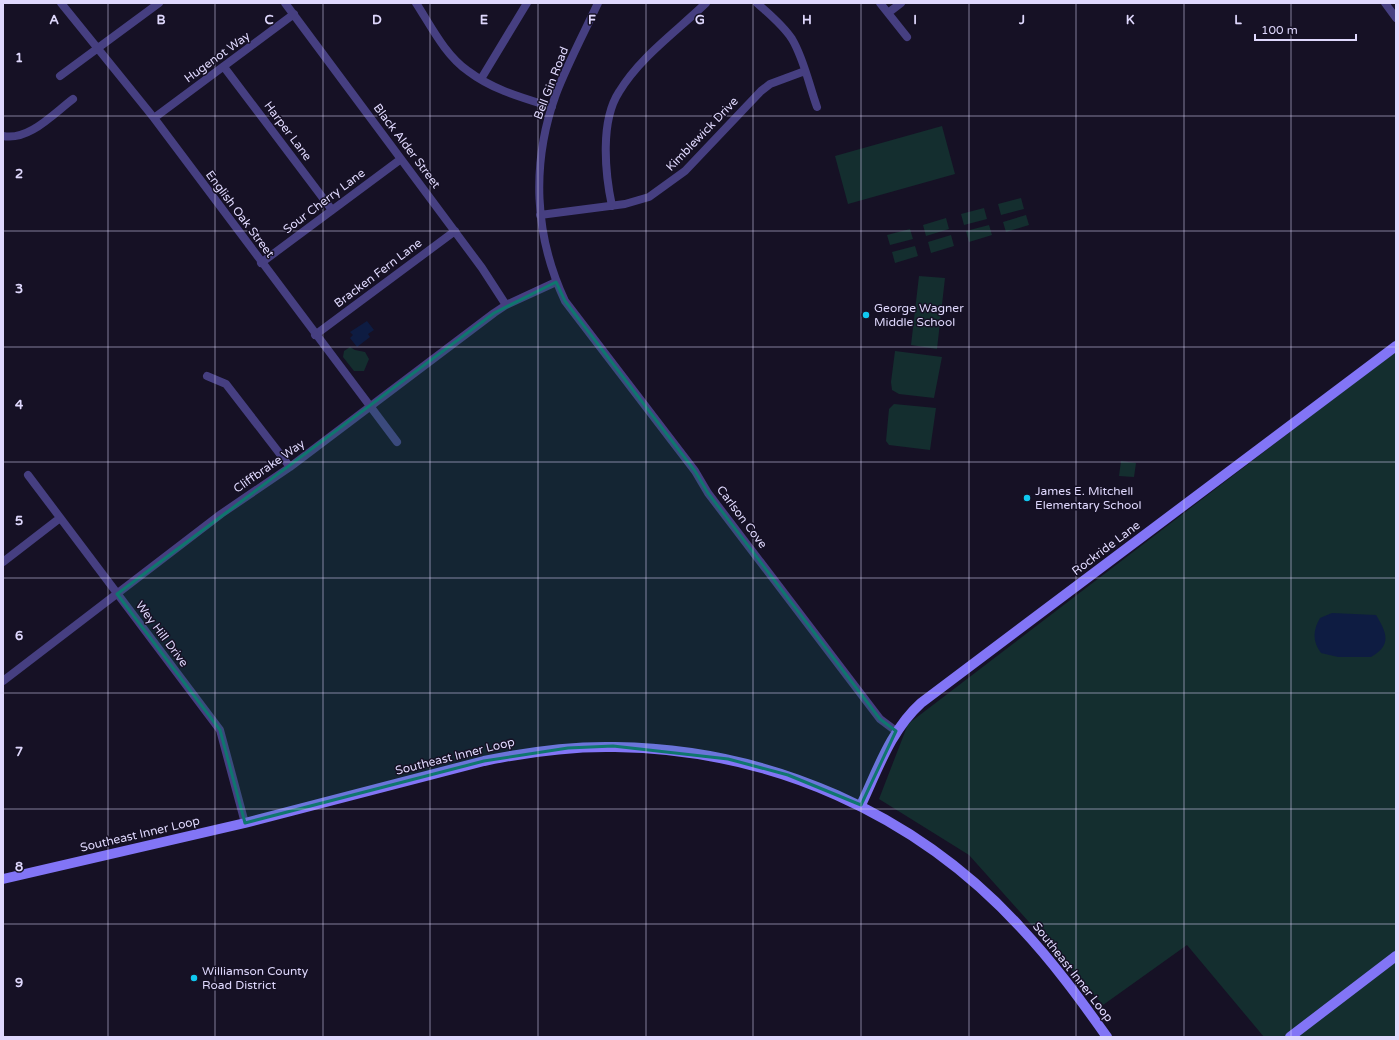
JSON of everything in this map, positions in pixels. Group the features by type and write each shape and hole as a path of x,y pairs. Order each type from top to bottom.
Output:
{"main road":[{"name":"Rockride Lane","path":"861,805 896,731 910,713 921,703 1396,346"},
{"name":"Southeast Inner Loop","path":"3,879 245,823 484,760 568,748 613,746 687,752 728,759 788,775 861,805 917,838 940,854 992,899 1020,926 1046,956 1107,1037"},
{"path":"1290,1037 1396,956"}],"street":[{"name":"English Oak Street","path":"61,3 99,48 154,118 261,263 397,442"},
{"path":"60,76 159,3"},
{"name":"Black Alder Street","path":"285,3 455,231 482,268 506,305"},
{"path":"416,3 457,62 468,72 506,93 552,106"},
{"path":"481,79 527,3"},
{"name":"Bell Gin Road","path":"574,312 565,301 556,282 549,261 540,215 540,157 552,106 564,76 598,3"},
{"path":"612,206 606,150 608,122 618,93 636,68 706,3"},
{"path":"757,3 792,39 799,53 817,107"},
{"path":"880,3 907,37"},
{"path":"888,13 901,3"},
{"path":"1386,6 1396,13"},
{"path":"1386,6 1396,18"},
{"name":"Hugenot Way","path":"154,118 294,14"},
{"name":"Harper Lane","path":"224,67 332,210"},
{"name":"Kimblewick Drive","path":"540,215 635,202 649,196 675,180 761,91 770,84 805,71"},
{"path":"3,136 14,137 26,134 73,100"},
{"name":"Sour Cherry Lane","path":"261,263 401,159"},
{"name":"Bracken Fern Lane","path":"315,335 455,231"},
{"name":"Cliffbrake Way","path":"3,681 220,514 290,467 506,305 556,282"},
{"name":"Carlson Cove","path":"574,312 695,471 708,493 880,718 896,731"},
{"path":"207,376 226,384 290,467"},
{"name":"Wey Hill Drive","path":"28,475 220,730 245,823"},
{"path":"3,562 60,518"}],"highlighted area":[{"path":"556,282 565,301 695,471 708,493 880,719 896,731 861,805 788,775 728,759 613,746 568,748 484,761 245,823 220,730 117,594 494,313"}],"green space":[{"path":"942,126 955,174 848,204 835,156"},
{"path":"1021,198 1024,209 1001,215 998,204"},
{"path":"984,208 987,219 964,225 961,214"},
{"path":"1026,215 1029,225 1006,232 1003,222"},
{"path":"946,218 949,229 926,236 923,225"},
{"path":"989,225 992,235 969,242 966,231"},
{"path":"910,229 913,239 890,245 887,235"},
{"path":"951,235 954,246 931,253 928,242"},
{"path":"915,246 918,256 895,263 892,252"},
{"path":"919,276 945,278 937,349 911,345"},
{"path":"350,347 355,350 365,352 369,359 364,371 354,371 343,357 344,351"},
{"path":"895,351 942,357 934,398 899,394 892,390 891,382"},
{"path":"1396,351 1396,1037 1264,1037 1187,945 1103,1005 969,855 879,799 908,724"},
{"path":"894,404 936,408 930,450 889,445 886,441 889,409"},
{"path":"1121,461 1136,463 1134,477 1119,476"}],"water":[{"path":"367,321 374,330 368,334 370,337 357,347 350,338 353,335 350,332"},
{"path":"1332,613 1376,615 1383,627 1386,638 1382,648 1371,657 1338,657 1321,653 1318,649 1314,636 1316,627 1320,618"}],"place":[{"name":"George Wagner Middle School","path":"866,315"},
{"name":"James E. Mitchell Elementary School","path":"1027,498"},
{"name":"Williamson County Road District","path":"194,978"}]}
